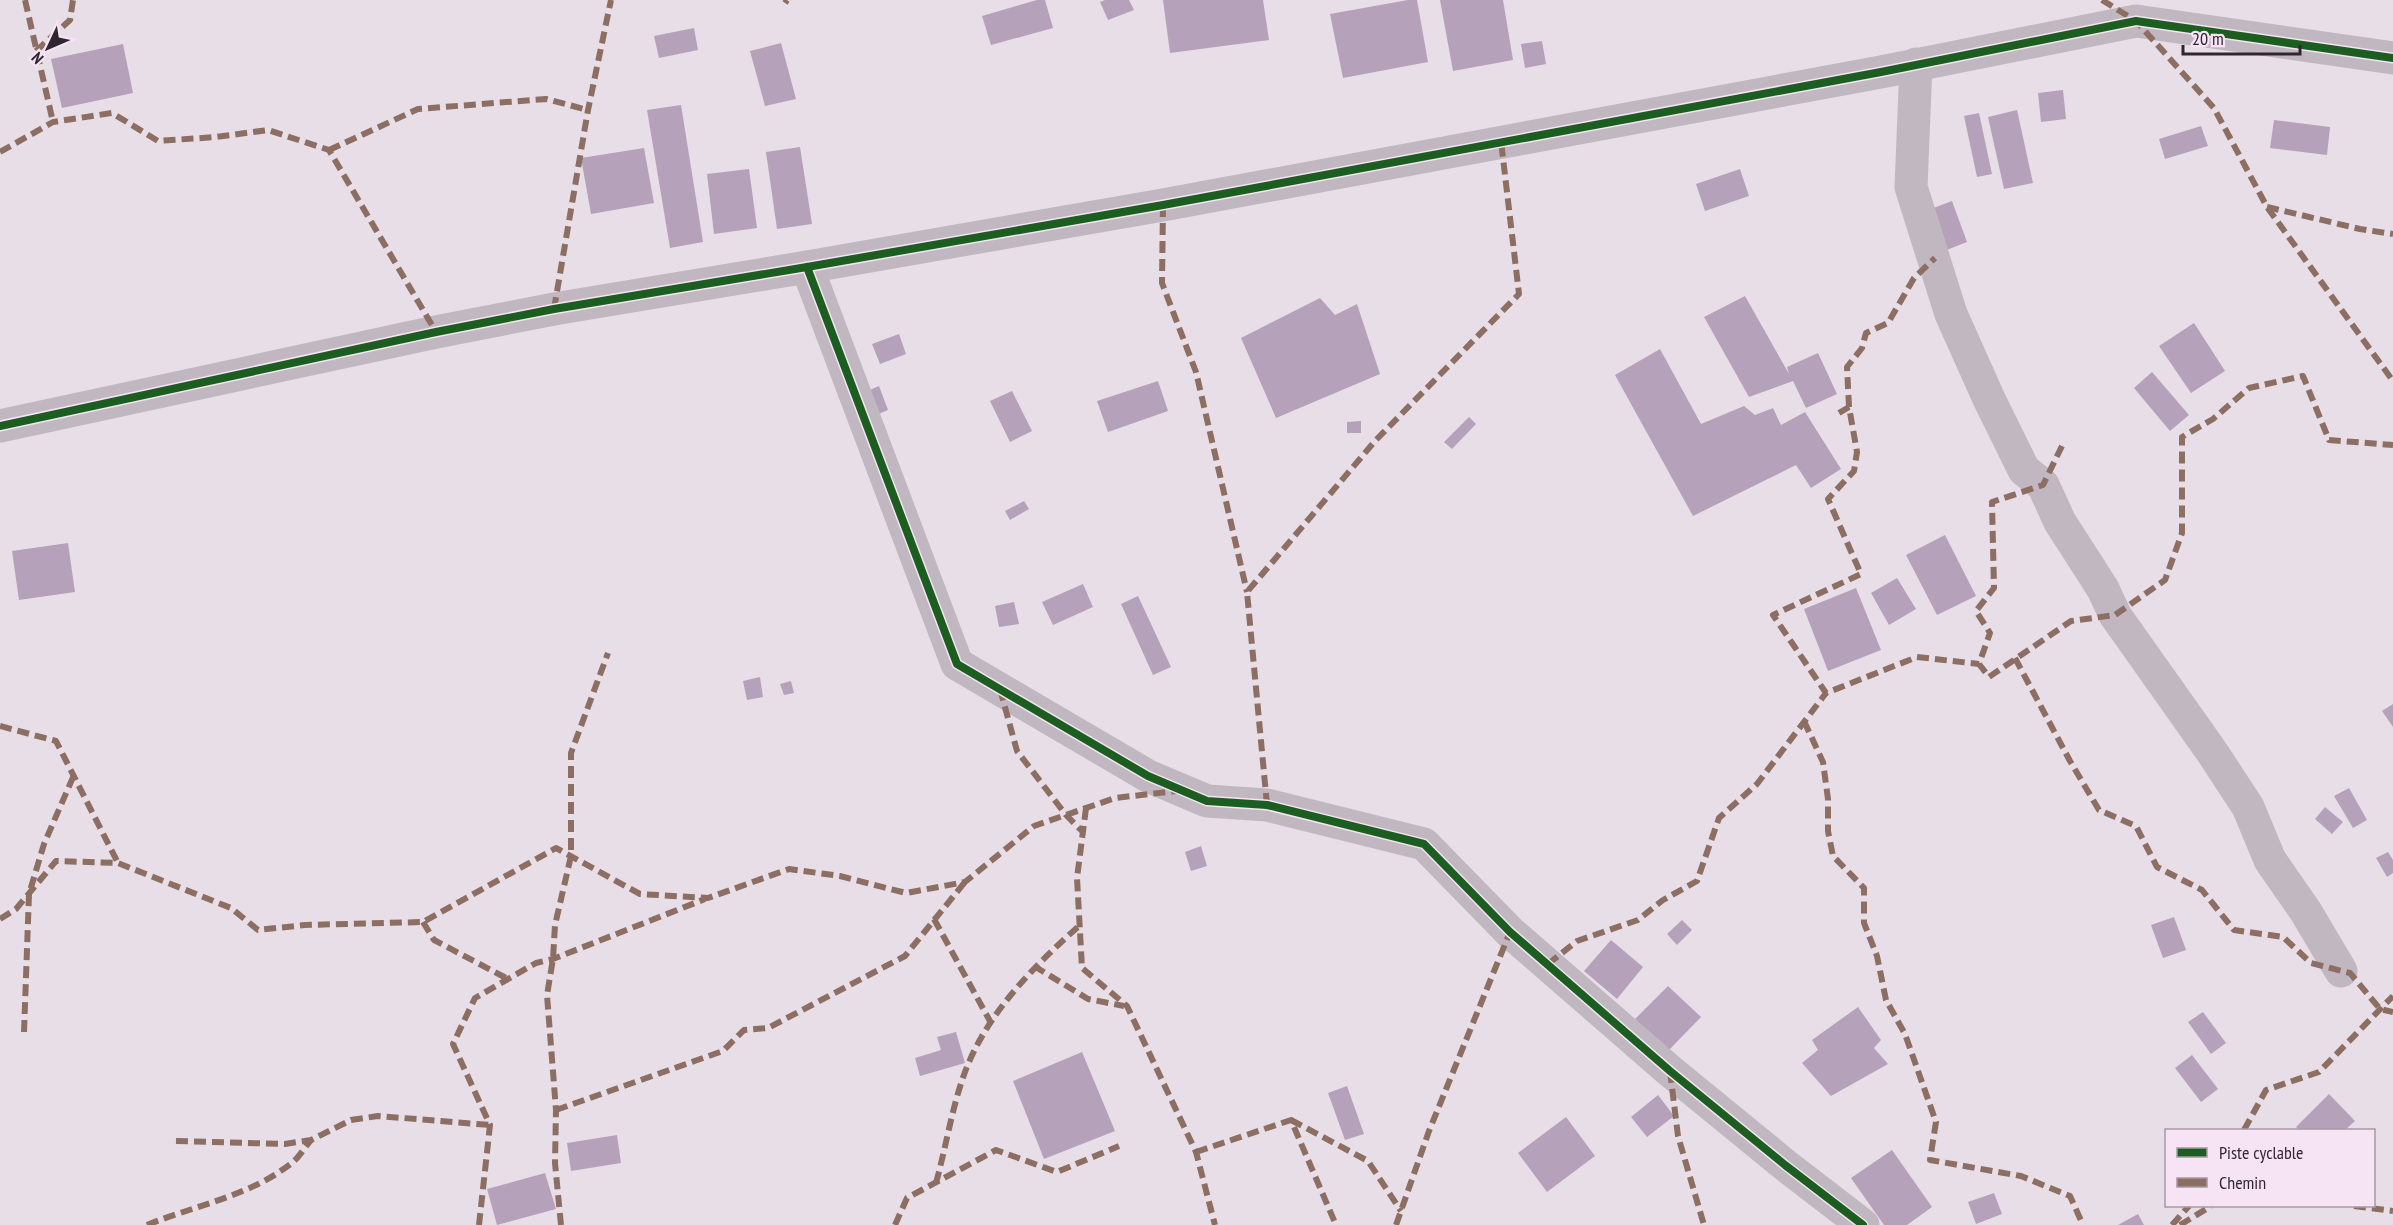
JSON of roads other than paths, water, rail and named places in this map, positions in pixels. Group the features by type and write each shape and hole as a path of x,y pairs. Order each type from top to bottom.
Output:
{"street":[{"path":"0,426 436,332 554,309 1163,205 1916,64 2144,11 2393,58"},
{"path":"1916,64 1911,187 1951,314 1989,399 2024,470 2043,485 2060,522 2103,589 2115,615 2248,807 2270,860 2306,912 2341,971"},
{"path":"807,267 957,664 1148,776 1207,801 1267,805 1424,844 1510,932 1644,1048 1785,1165 1863,1225"}]}
